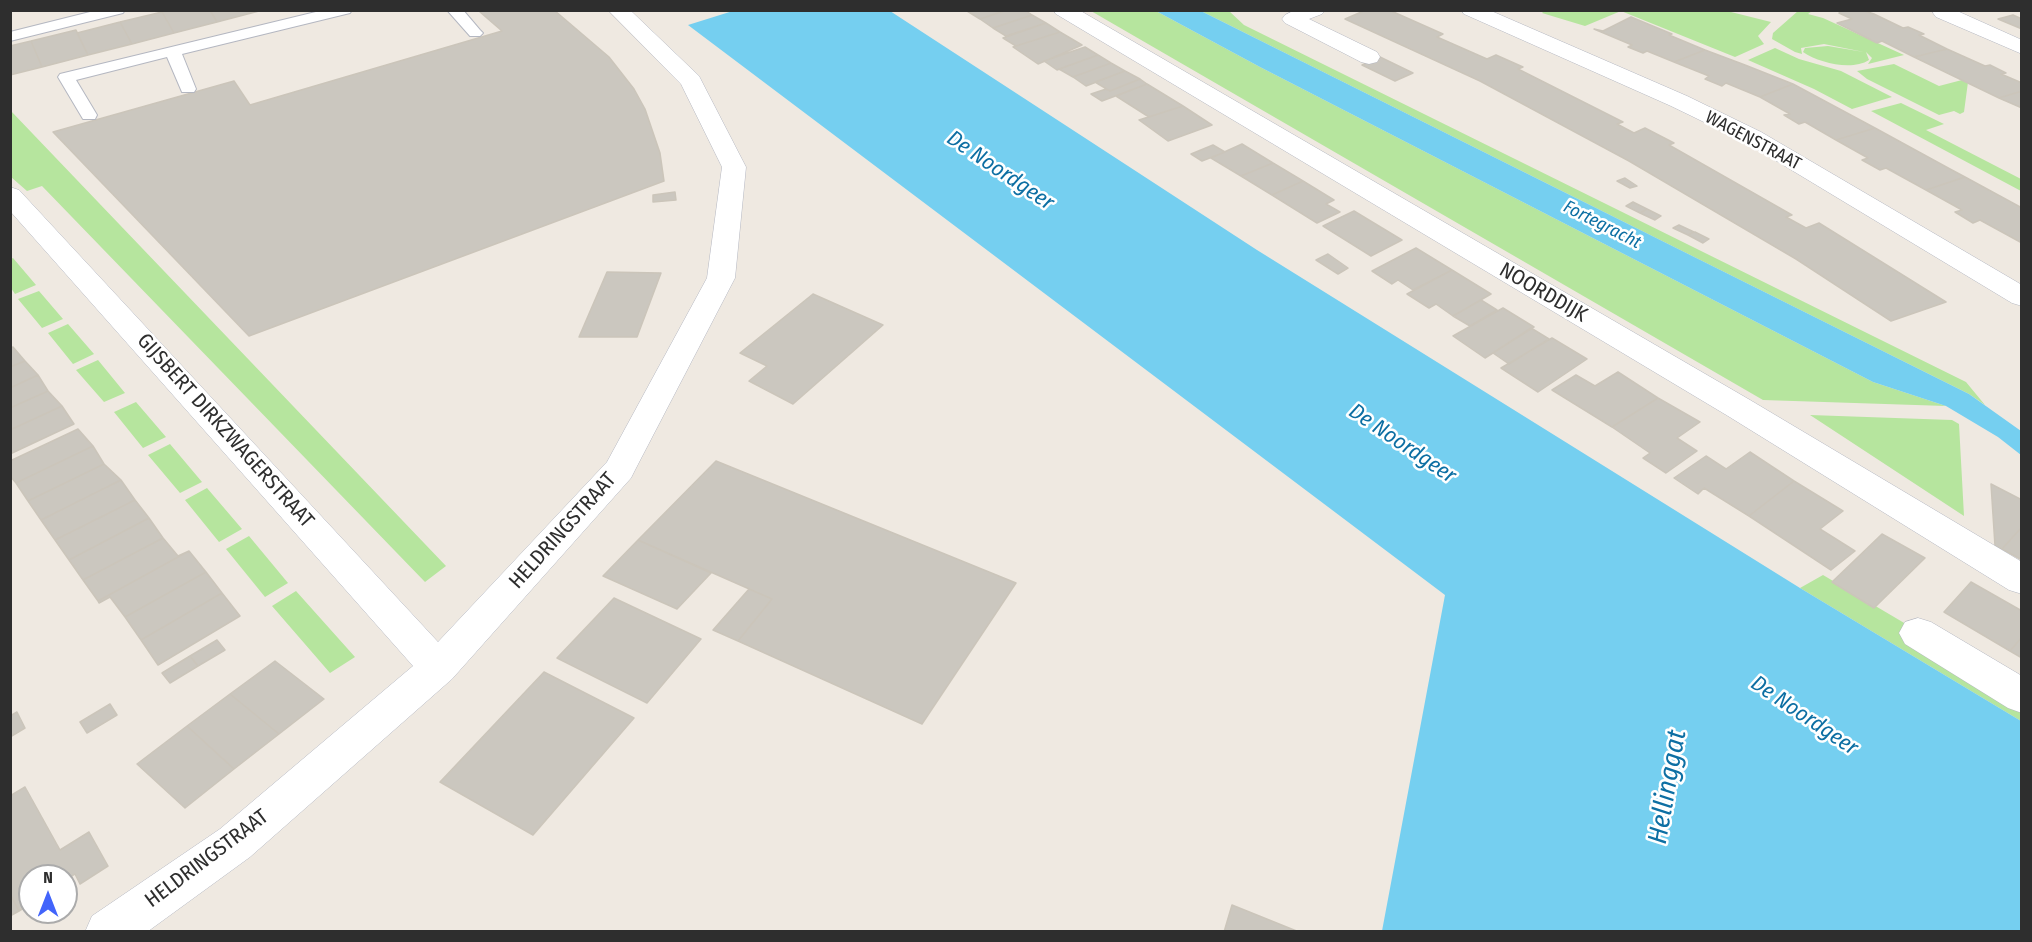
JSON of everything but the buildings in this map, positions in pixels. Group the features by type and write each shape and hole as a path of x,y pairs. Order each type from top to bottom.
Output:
{"street":[{"name":"HELDRINGSTRAAT","path":"108,932 235,843 438,668 620,470 721,278 734,167 691,81 618,10"},
{"name":"NOORDDIJK","path":"1063,10 1739,408 2022,580"},
{"path":"1315,10 1292,19 1369,57"},
{"name":"WAGENSTRAAT","path":"1472,10 1679,101 1753,138 2022,297"},
{"path":"1944,12 2022,48"},
{"name":"GIJSBERT DIRKZWAGERSTRAAT","path":"10,195 438,668"},
{"path":"1918,633 2022,696"}],"lane":[{"path":"10,37 33,26 118,10"},
{"path":"89,115 66,77 345,10"},
{"path":"454,10 475,33"},
{"path":"173,52 188,89"}],"green space":[{"path":"1091,11 1156,11 1260,67 1873,382 1946,406 1763,400"},
{"path":"1201,11 1229,11 1244,25 1966,382 1985,405 1969,394"},
{"path":"1544,11 1621,11 1585,26 1542,13"},
{"path":"1621,11 1727,11 1771,22 1758,36 1764,44 1735,57"},
{"path":"1798,11 1812,11 1808,14 1823,18 1904,55 1868,64 1872,58 1866,52 1869,60 1854,65 1845,65 1826,62 1803,52 1805,48 1828,46 1864,52 1824,44 1801,48 1802,54 1795,52 1772,39 1773,33"},
{"path":"1775,48 1799,59 1841,71 1892,97 1852,109 1814,89 1748,60"},
{"path":"1894,64 1939,86 1962,80 1968,82 1964,112 1960,114 1954,111 1939,115 1867,79 1857,71"},
{"path":"1901,103 1944,124 1926,130 2021,179 2021,191 1871,111"},
{"path":"10,111 446,566 425,582 42,186 27,191 11,177"},
{"path":"13,258 36,285 15,294 11,288 11,259"},
{"path":"39,291 63,319 42,328 18,299"},
{"path":"68,324 94,354 73,364 48,333"},
{"path":"98,360 125,393 104,402 76,370"},
{"path":"136,402 166,437 143,448 114,412"},
{"path":"1810,415 1952,420 1959,424 1964,516"},
{"path":"170,444 202,482 180,493 148,455"},
{"path":"207,488 242,529 219,542 185,500"},
{"path":"249,536 288,583 265,597 226,549"},
{"path":"1823,575 2021,692 2021,721 1800,588"},
{"path":"296,591 355,657 330,673 272,606"}],"water":[{"path":"736,10 890,11 1257,250 1800,588 2021,721 2021,931 1382,931 1445,595 688,25"},
{"name":"Fortegracht","path":"1156,11 1201,11 1969,394 2021,431 2021,455 1998,437 1946,406 1873,382 1260,67"}],"water label":[{"name":"De Noordgeer","path":"1000,171"},
{"name":"De Noordgeer","path":"1402,444"},
{"name":"De Noordgeer","path":"1804,716"},
{"name":"Hellinggat","path":"1668,787"}]}
